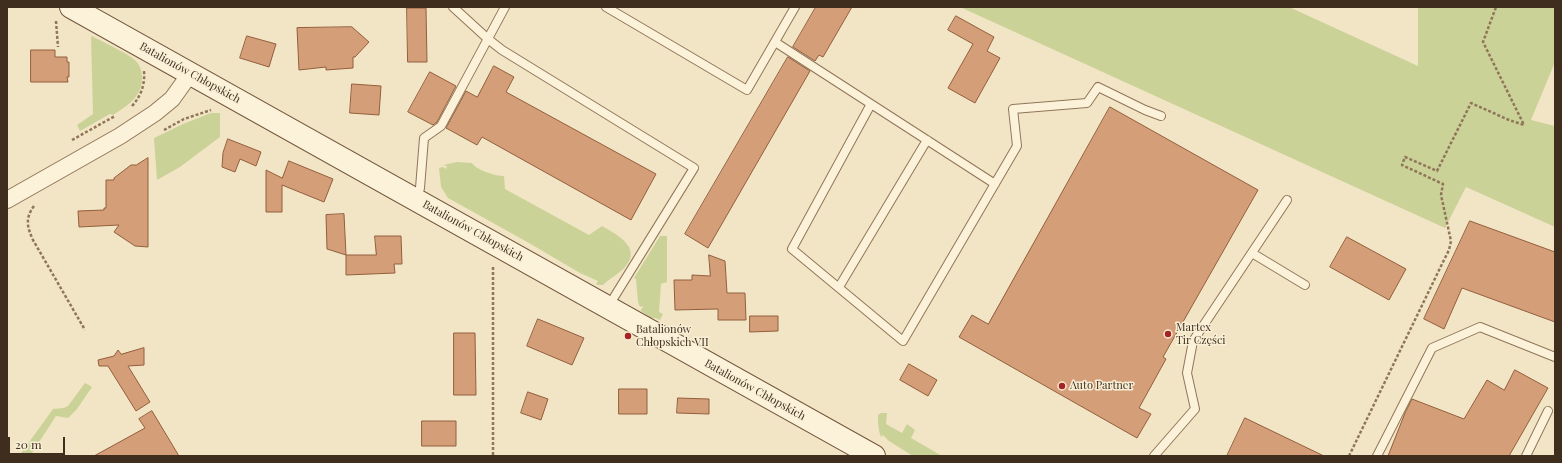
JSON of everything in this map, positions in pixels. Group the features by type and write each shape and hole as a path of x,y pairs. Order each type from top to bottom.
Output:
{"street":[{"name":"Batalionów Chłopskich","path":"64,12 190,74 874,456"},
{"path":"7,200 120,136 155,113 172,99 190,74"}],"lane":[{"path":"453,7 502,50 694,168 608,307"},
{"path":"416,200 420,188 424,138 441,126 505,7"},
{"path":"606,7 747,90 795,7"},
{"path":"775,42 995,184"},
{"path":"871,104 792,249 903,341 1017,146 1014,109 1088,103 1098,88 1161,116"},
{"path":"839,288 927,140"},
{"path":"1154,456 1195,409 1187,372 1193,341 1287,200"},
{"path":"1252,253 1305,285"},
{"path":"1377,456 1432,348 1480,326 1555,357"},
{"path":"1526,456 1548,411"}],"path":[{"path":"1349,456 1449,250 1451,241 1441,195 1443,184 1402,165 1405,157 1437,171 1471,103 1524,125 1483,42 1496,7"},
{"path":"58,46 64,12"},
{"path":"129,108 138,99 141,92 144,70"},
{"path":"161,132 189,117 213,110"},
{"path":"72,140 120,113"},
{"path":"38,203 30,211 28,216 28,227 33,240 85,330"},
{"path":"491,242 493,306 493,456"}],"green space":[{"path":"960,7 1289,7 1418,66 1418,7 1555,7 1555,62 1531,120 1555,126 1555,227 1466,187 1445,228"},
{"path":"92,36 121,51 136,61 139,64 142,78 137,96 133,100 113,115 110,114 80,131 77,125 93,114"},
{"path":"211,113 220,113 220,137 180,167 157,180 154,138"},
{"path":"457,162 472,163 474,166 486,172 504,176 505,189 589,235 602,226 616,234 627,244 630,250 631,257 628,263 621,271 603,285 598,285 596,284 598,281 580,273 448,198 441,187 439,168 443,167 446,169 447,166 443,165"},
{"path":"660,236 667,236 667,282 661,284 659,312 663,314 660,320 651,318 641,311 643,308 642,306 640,307 638,302 636,279 634,278"},
{"path":"85,383 92,387 77,409 68,418 56,416 30,456 19,456 53,409 68,406"},
{"path":"881,413 887,413 886,424 902,433 907,424 915,430 911,438 942,456 913,456 889,441 883,435 881,437 878,415"}],"building":[{"path":"816,7 852,7 823,57 819,55 815,61 793,47"},
{"path":"407,8 426,8 427,62 408,62"},
{"path":"956,16 994,37 987,51 1000,58 975,103 948,88 973,44 948,30"},
{"path":"352,27 369,42 355,57 353,57 353,68 326,70 326,67 299,70 297,28"},
{"path":"247,36 276,44 269,67 240,58"},
{"path":"31,50 55,50 55,57 67,57 67,62 69,62 69,77 67,77 68,82 31,82"},
{"path":"788,57 810,71 708,248 685,234"},
{"path":"494,66 514,77 506,92 656,174 631,220 482,137 477,145 446,128 466,91 477,97"},
{"path":"430,72 456,86 437,122 433,125 408,112"},
{"path":"352,84 381,86 379,115 350,113"},
{"path":"1110,107 1258,190 1163,357 1166,359 1139,408 1151,414 1137,438 959,337 972,315 988,324"},
{"path":"228,139 261,152 256,166 240,159 235,172 222,167 223,153"},
{"path":"148,158 148,247 135,246 114,232 119,225 79,227 78,211 104,210 104,208 106,208 106,180 114,180 114,178 131,165 136,165"},
{"path":"289,161 333,179 324,202 282,185 282,212 266,212 266,170 282,178"},
{"path":"344,214 346,255 327,249 326,215"},
{"path":"1470,221 1555,252 1555,322 1462,288 1444,329 1424,319"},
{"path":"375,236 401,236 402,264 394,264 395,273 346,275 346,255 376,255"},
{"path":"1347,237 1406,269 1389,300 1330,267"},
{"path":"709,255 725,261 727,293 745,293 746,320 718,320 718,309 675,310 674,280 692,280 692,275 710,276"},
{"path":"750,316 778,316 778,331 750,332"},
{"path":"538,319 584,338 572,365 527,346"},
{"path":"454,333 475,333 476,395 454,395"},
{"path":"144,348 144,365 128,366 150,402 136,411 108,366 99,366 98,360 114,356 118,350 121,354"},
{"path":"909,364 937,380 928,396 900,380"},
{"path":"1515,370 1548,388 1509,456 1388,456 1412,399 1464,419 1487,380 1504,390"},
{"path":"619,389 647,389 647,414 619,414"},
{"path":"528,392 548,399 541,420 521,413"},
{"path":"678,398 709,399 709,414 677,413"},
{"path":"152,411 179,456 94,456 145,428 139,419"},
{"path":"1245,418 1324,456 1227,456"},
{"path":"422,421 456,421 456,446 422,446"}],"place":[{"name":"Martex Tir Części","path":"1168,334"},
{"name":"Batalionów Chłopskich VII","path":"628,336"},
{"name":"Auto Partner","path":"1062,386"}]}
